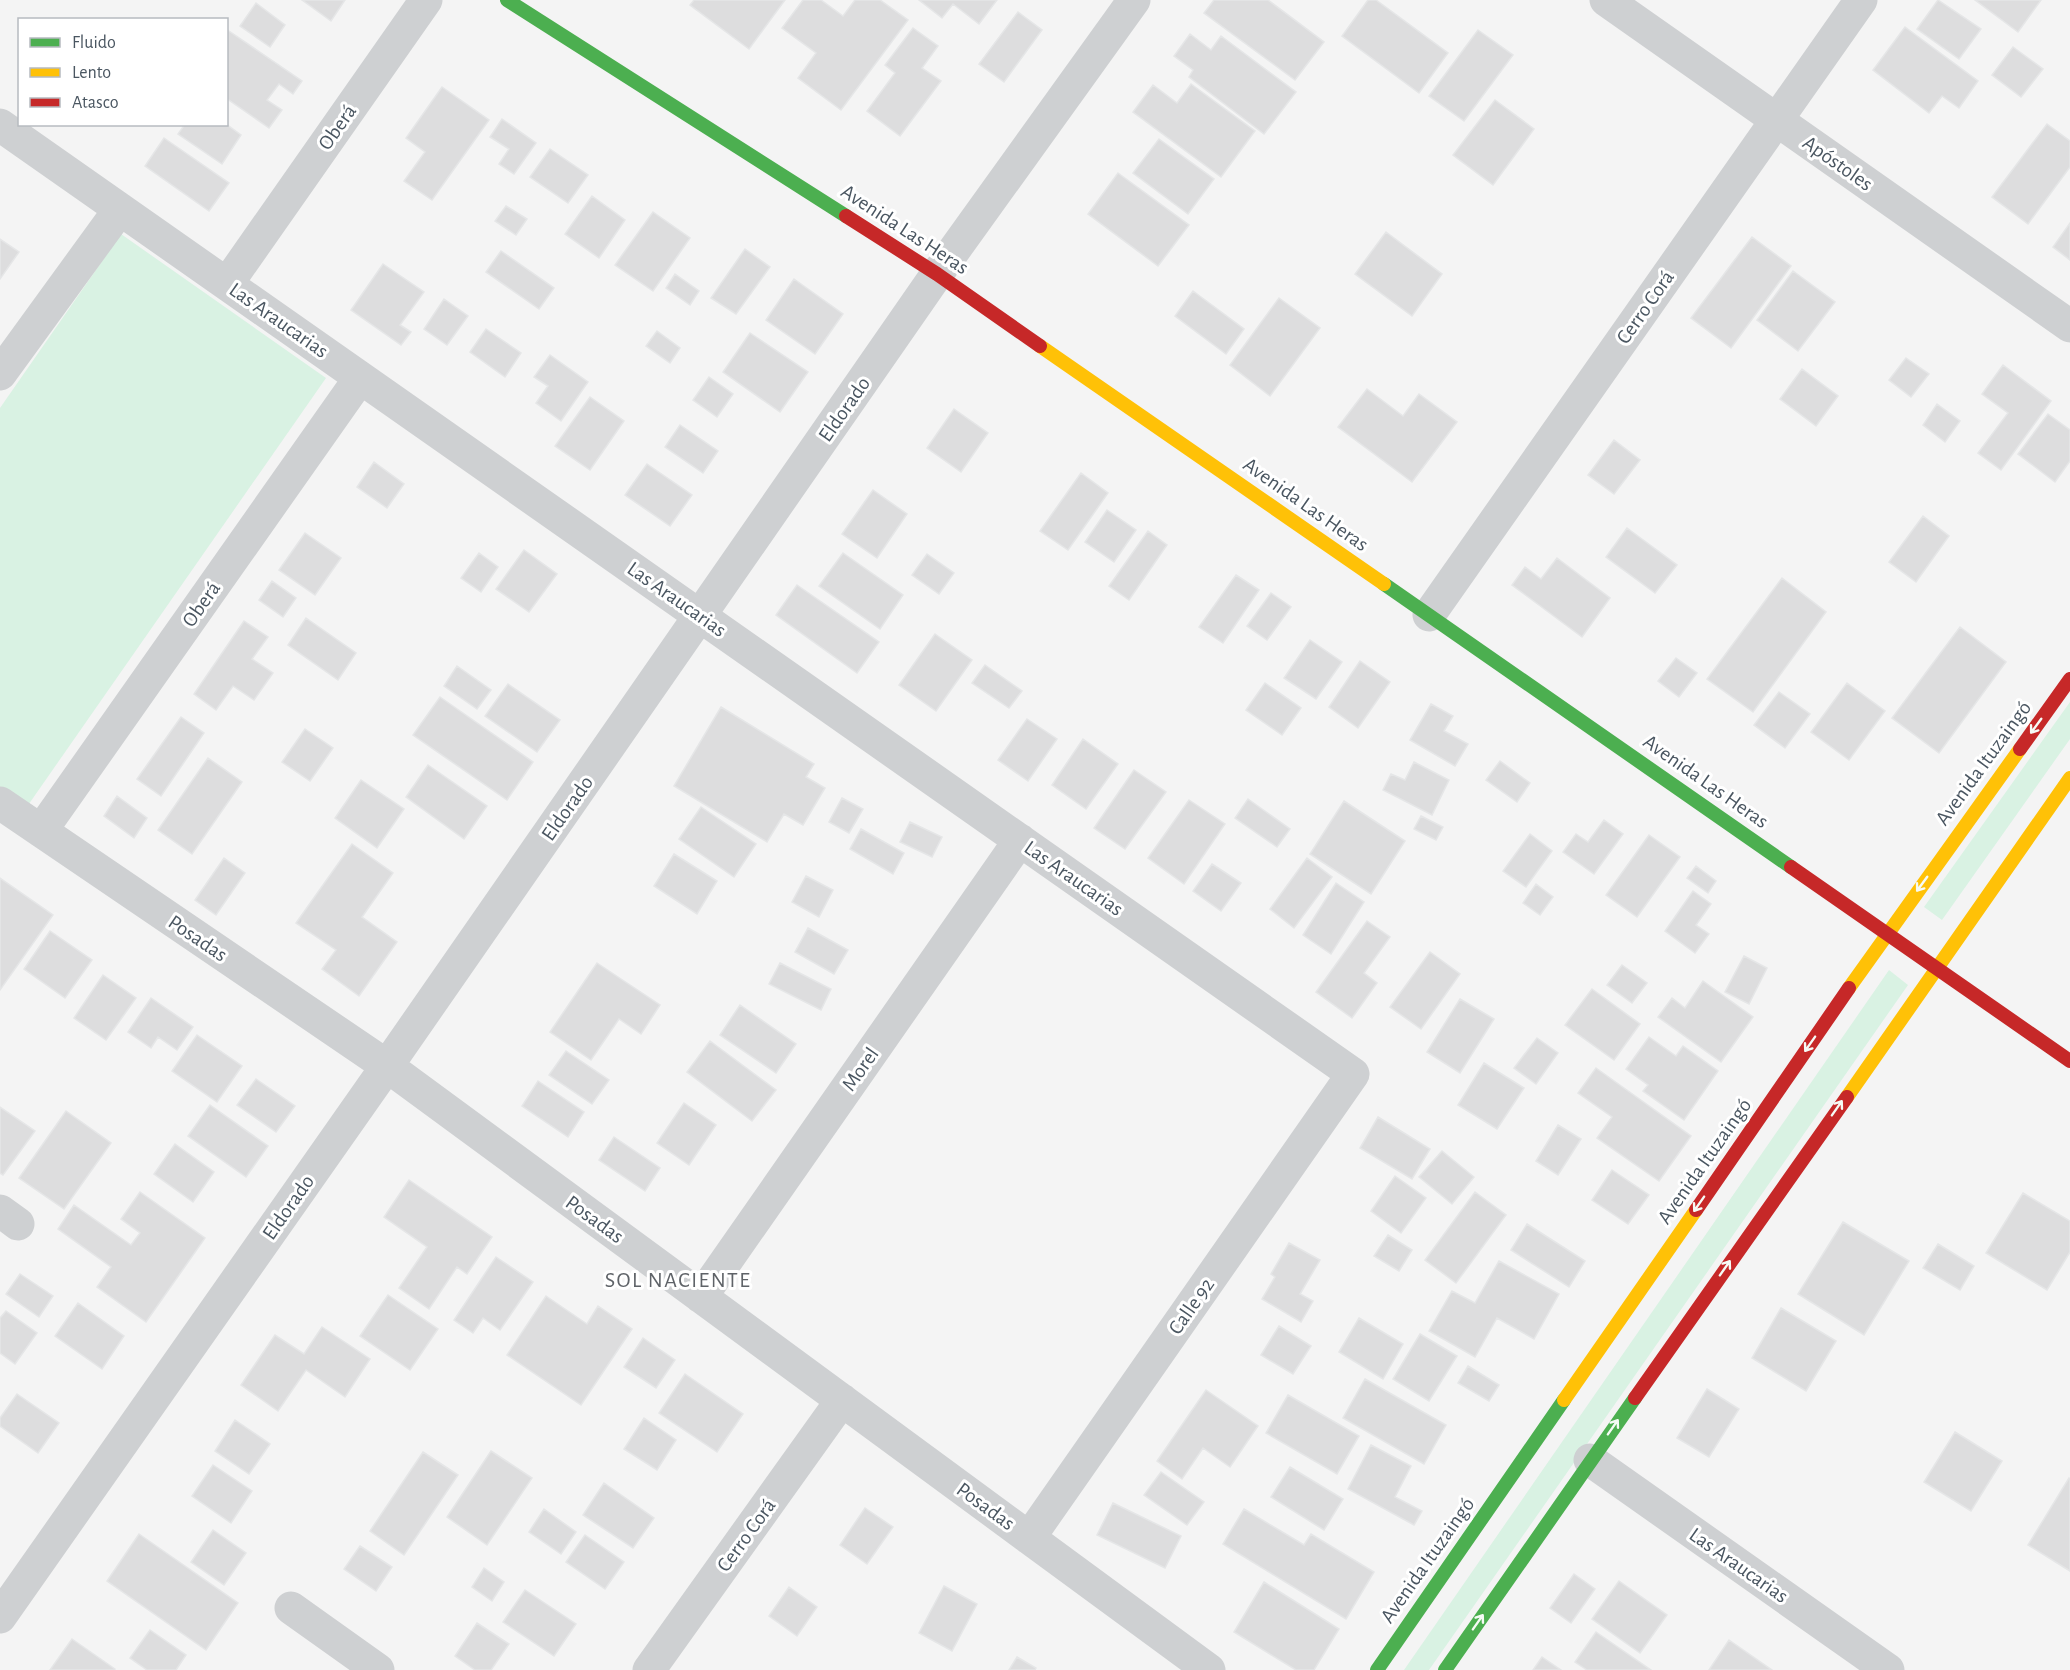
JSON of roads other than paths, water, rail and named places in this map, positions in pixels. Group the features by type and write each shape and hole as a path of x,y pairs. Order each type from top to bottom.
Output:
{"main road":[{"name":"Avenida Las Heras","path":"507,0 937,274 2070,1061"},
{"name":"Avenida Ituzaingó","path":"1377,1670 1887,932 2070,679"},
{"path":"1444,1670 2070,778"}],"street":[{"name":"Oberá","path":"227,284 426,0"},
{"name":"Eldorado","path":"0,1617 701,616 937,274 1134,0"},
{"name":"Apóstoles","path":"1606,0 2070,326"},
{"name":"Cerro Corá","path":"1429,615 1861,0"},
{"name":"Las Araucarias","path":"0,124 1353,1074"},
{"path":"0,374 120,209"},
{"name":"Oberá","path":"41,831 360,378"},
{"name":"Posadas","path":"0,802 387,1066 1209,1670"},
{"name":"Morel","path":"701,1297 1020,840"},
{"name":"Calle 92","path":"1029,1538 1353,1074"},
{"name":"Cerro Corá","path":"649,1670 842,1400"},
{"name":"Las Araucarias","path":"1590,1460 1888,1670"},
{"path":"291,1608 378,1670"}],"district":[{"name":"SOL NACIENTE","path":"678,1279"}]}
